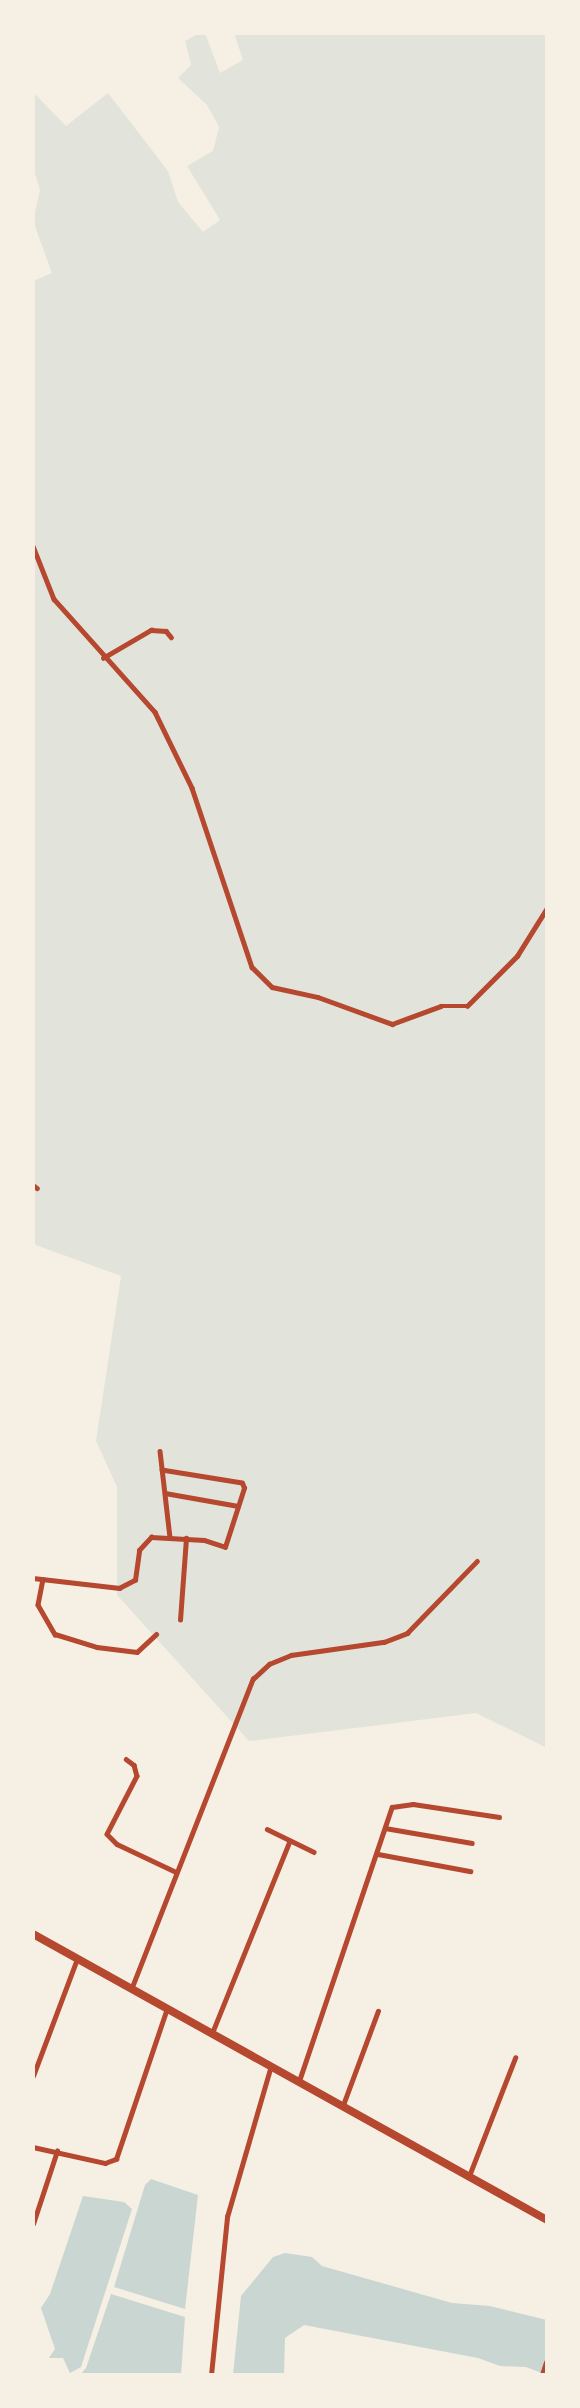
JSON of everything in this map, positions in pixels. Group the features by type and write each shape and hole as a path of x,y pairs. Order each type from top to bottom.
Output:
{"highway":[{"path":"33,1934 547,2220"}],"street":[{"path":"33,546 54,599 103,658 140,693 159,721 192,788 251,967 272,987 318,997 392,1024 441,1006 467,1006 517,957 547,908"},
{"path":"103,658 150,630 166,631 171,637"},
{"path":"160,1451 170,1536"},
{"path":"33,1577 128,1585 135,1580 139,1550 145,1541 170,1536 225,1547 242,1483 162,1470"},
{"path":"164,1493 238,1506"},
{"path":"180,1620 186,1538"},
{"path":"132,1987 237,1711 261,1671 280,1659 313,1650 397,1639 416,1626 477,1561"},
{"path":"43,1579 38,1605 55,1634 97,1647 137,1652 156,1634"},
{"path":"126,1759 134,1765 137,1776 107,1834 117,1844 176,1872"},
{"path":"299,2081 392,1807 400,1803 499,1817"},
{"path":"385,1828 472,1843"},
{"path":"267,1829 314,1852"},
{"path":"212,2033 289,1842"},
{"path":"377,1854 470,1871"},
{"path":"33,2077 77,1958"},
{"path":"33,2147 106,2163 121,2153 167,2007"},
{"path":"343,2106 378,2011"},
{"path":"469,2176 515,2058"},
{"path":"211,2375 227,2217 271,2065"},
{"path":"33,2224 57,2151"},
{"path":"543,2375 547,2363"}],"shaded area":[{"path":"199,33 205,33 220,73 243,60 234,33 547,33 547,1748 476,1713 249,1741 117,1595 117,1487 96,1441 121,1276 33,1244 33,281 52,273 33,221 40,190 33,167 33,92 66,126 108,93 168,171 178,202 203,232 220,220 187,166 213,151 219,127 207,105 178,78 191,65 185,41"},
{"path":"151,2179 198,2195 185,2309 114,2287 145,2185"},
{"path":"83,2196 124,2202 132,2209 81,2367 70,2373 63,2358 49,2358 55,2349 41,2308 50,2294"},
{"path":"285,2253 312,2257 322,2266 452,2303 490,2306 547,2320 547,2375 526,2367 500,2366 478,2358 304,2325 285,2338 284,2375 233,2375 241,2296 273,2257"},
{"path":"111,2294 185,2317 181,2375 80,2375 86,2368"}]}
